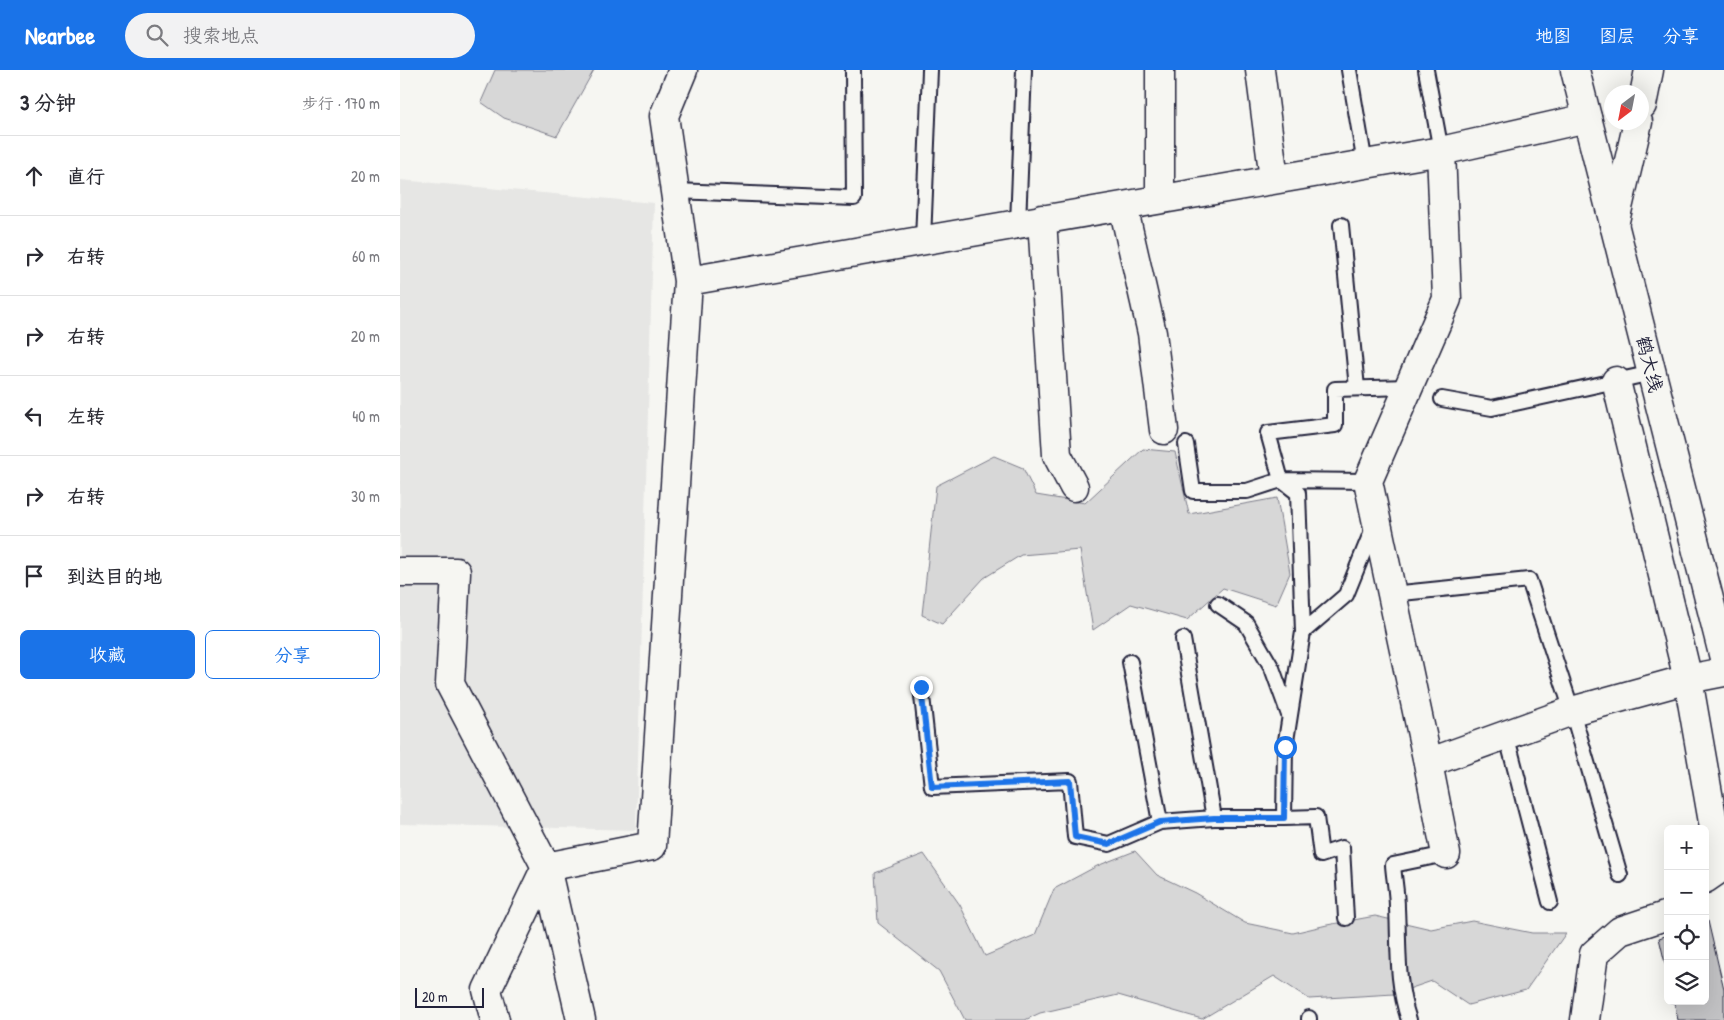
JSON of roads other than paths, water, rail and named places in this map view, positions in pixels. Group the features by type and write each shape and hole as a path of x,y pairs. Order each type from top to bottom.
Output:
{"main road":[{"path":"546,867 652,846 688,280 664,116 683,70"},
{"path":"1160,70 1160,199"},
{"path":"1260,70 1274,179"},
{"name":"鹤大线","path":"1575,70 1724,658"},
{"path":"1647,85 1650,70"},
{"path":"688,280 1441,151 1587,118"},
{"path":"1614,225 1636,130"},
{"path":"1441,151 1447,299 1368,481 1446,854"},
{"path":"1123,206 1175,437"},
{"path":"1030,222 1057,454 1074,487"},
{"path":"1616,381 1688,679 1721,868 1709,876"},
{"path":"400,572 456,572 450,684 546,867 581,1020"},
{"path":"1428,763 1572,711 1688,679 1724,672"},
{"path":"495,1020 486,990 546,867"},
{"path":"1585,1020 1594,954 1620,931 1664,916"}],"lane":[{"path":"675,191 854,198 853,70"},
{"path":"924,240 930,70"},
{"path":"1024,70 1030,222"},
{"path":"1349,70 1365,164"},
{"path":"1426,70 1441,151"},
{"path":"1342,225 1357,388"},
{"path":"1442,399 1492,408 1652,373"},
{"path":"1284,818 1285,747 1303,632 1298,493 1281,480 1268,433 1335,425 1336,389 1409,386"},
{"path":"1175,437 1193,492 1247,491 1281,480 1368,481"},
{"path":"1303,632 1346,595 1376,521"},
{"path":"1392,594 1529,580 1572,711 1620,875"},
{"path":"1218,604 1246,623 1272,668 1290,716"},
{"path":"1183,639 1214,818"},
{"path":"1130,662 1160,822"},
{"path":"921,687 932,787 1070,781 1075,837 1109,844 1160,822 1214,818 1316,817 1321,855 1342,848 1346,918"},
{"path":"1506,734 1550,902"},
{"path":"1408,1020 1402,1000 1399,975 1397,906 1393,865 1446,854"}]}
